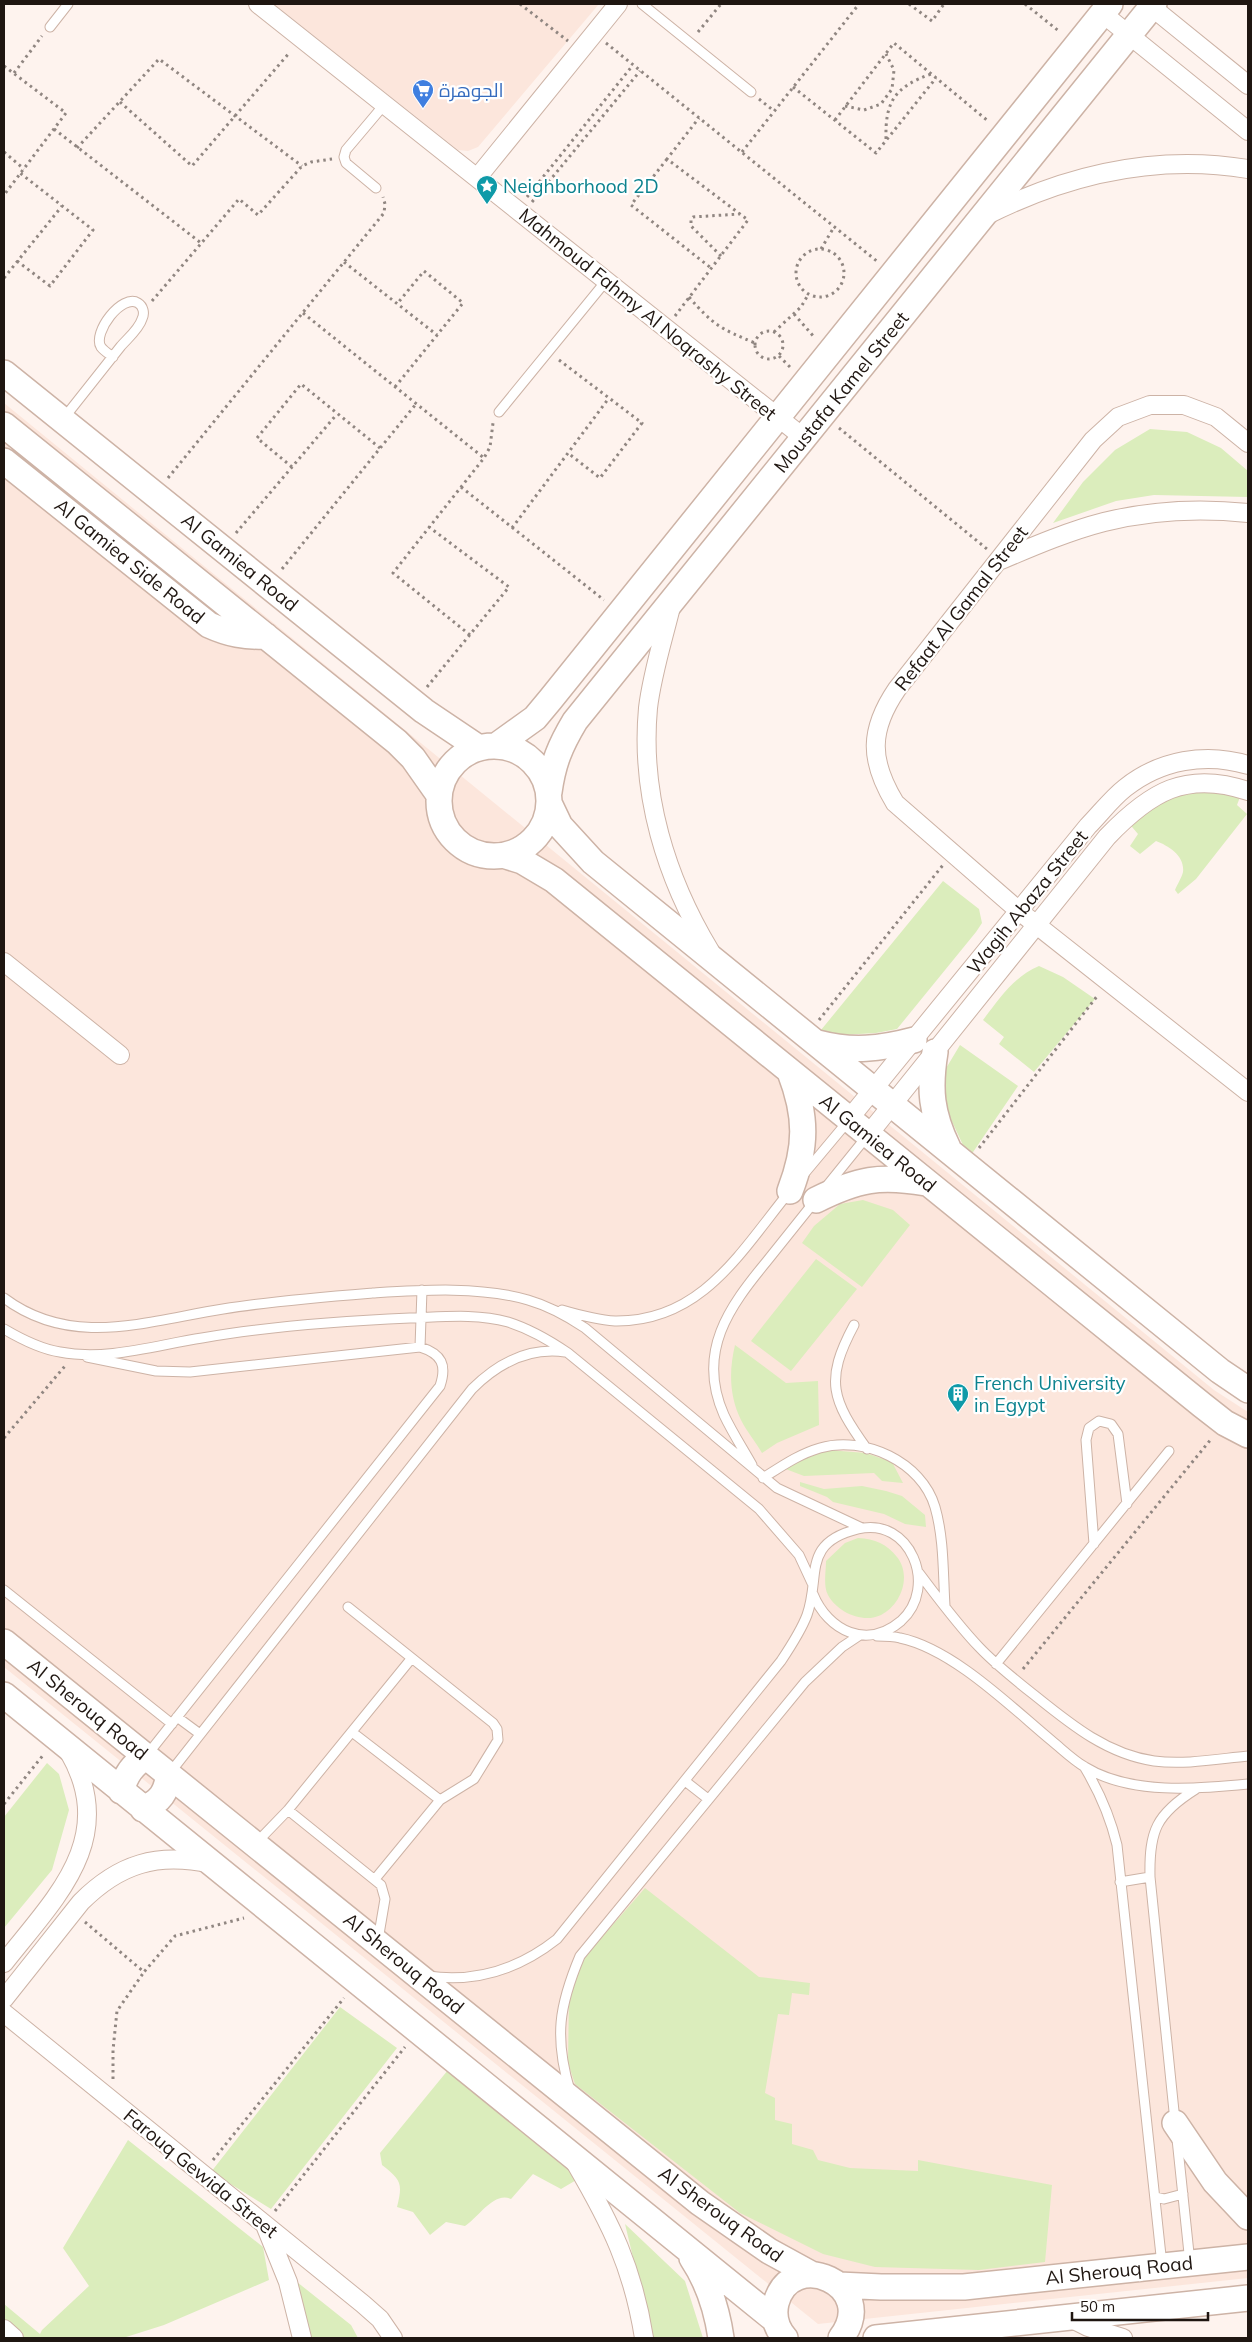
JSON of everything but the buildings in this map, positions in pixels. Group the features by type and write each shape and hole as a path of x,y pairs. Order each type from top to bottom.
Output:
{"street":[{"name":"Mahmoud Fahmy Al Noqrashy Street","path":"258,4 804,438"},
{"path":"477,178 618,4"},
{"path":"1151,5 1248,85"},
{"name":"Moustafa Kamel Street","path":"550,799 553,767 562,743 575,721 982,218 1151,5"},
{"path":"1106,9 1129,35 1248,131"},
{"name":"Moustafa Kamel Street","path":"488,747 535,718 1106,9"},
{"path":"982,218 1021,198 1061,183 1103,172 1146,166 1189,164 1248,169"},
{"name":"Al Gamiea Road","path":"4,373 413,703 488,747"},
{"name":"Refaat Al Gamal Street","path":"1248,443 1216,417 1184,405 1150,405 1118,417 1093,440 897,689 883,709 876,733 875,758 882,782 895,803 1019,911 1248,1092"},
{"path":"4,425 397,742 413,758 439,795"},
{"name":"Al Gamiea Side Road","path":"4,461 209,625 227,633 247,637 266,636"},
{"path":"1000,560 1104,522 1159,512 1215,510 1248,514"},
{"path":"672,602 648,707 648,761 654,814 668,866 689,916 717,962"},
{"path":"488,747 511,748 525,755 536,765 545,778 550,799 546,822 536,838 522,849 506,856 484,856 458,844 442,820 439,808 439,795 446,776 457,761 488,747"},
{"name":"Wagih Abaza Street","path":"849,1119 883,1097 924,1046 1019,911 1088,826 1124,789 1142,776 1162,767 1204,758 1248,765"},
{"name":"Wagih Abaza Street","path":"868,1135 883,1097 924,1046 1037,924 1107,837 1143,802 1176,786 1194,783 1212,782 1248,791"},
{"name":"Al Gamiea Road","path":"550,799 560,826 593,862 1220,1371 1248,1390"},
{"name":"Al Gamiea Road","path":"506,856 522,861 554,880 1225,1423 1248,1435"},
{"path":"4,962 120,1056"},
{"path":"811,1038 854,1050 924,1046 931,1077 932,1102 938,1127 958,1157"},
{"path":"790,1072 799,1094 803,1119 803,1144 799,1168 790,1191"},
{"path":"816,1200 842,1187 869,1179 898,1178 927,1183"},
{"name":"Al Sherouq Road","path":"4,1642 700,2203 768,2251 811,2274 821,2275 839,2284 881,2287 964,2286 1248,2257"},
{"path":"5,1696 682,2244 777,2331"},
{"path":"4,1963 64,1887 75,1868 82,1848 86,1827 84,1791 76,1764 61,1741"},
{"path":"122,1791 125,1776 134,1764 146,1756"},
{"path":"143,1809 158,1802 167,1789 169,1774"},
{"path":"4,1999 73,1912 95,1888 112,1876 130,1867 171,1859 211,1864"},
{"name":"Farouq Gewida Street","path":"4,2013 363,2304 380,2320 392,2338"},
{"path":"1175,2123 1215,2182 1248,2217"},
{"path":"571,2154 602,2209 623,2254 638,2301 644,2338"},
{"path":"265,2224 288,2282 302,2338"},
{"path":"682,2244 698,2267 710,2292 718,2319 721,2338"},
{"path":"777,2331 775,2309 783,2289 791,2281 811,2274"},
{"path":"839,2284 851,2305 848,2328 841,2338"},
{"path":"876,2338 1248,2298"},
{"path":"1068,2317 1088,2327 1123,2338"},
{"path":"4,2329 14,2338"}],"lane":[{"path":"50,27 68,4"},
{"path":"642,4 751,92"},
{"path":"376,188 346,163 344,157 346,150 384,104"},
{"path":"499,412 606,281"},
{"path":"62,420 113,357 142,320 144,311 140,303 131,300 123,302 100,330 98,338 101,347 113,357"},
{"path":"4,1298 38,1318 66,1326 94,1329 122,1327 224,1309 317,1298 422,1290 501,1295 526,1299 589,1317 613,1321 636,1320 659,1315 681,1306 701,1294 719,1278 849,1119"},
{"path":"760,1475 724,1415 717,1391 714,1366 717,1342 725,1319 737,1297 868,1135"},
{"path":"420,1347 422,1290"},
{"path":"549,1307 585,1328 777,1488 805,1503 862,1528 885,1531 904,1543 911,1552 919,1573 966,1633 996,1664 1064,1719 1092,1738 1121,1753 1154,1761 1188,1762 1248,1756"},
{"path":"75,1354 124,1352 203,1337 361,1320 462,1316 507,1322 529,1330 568,1353 759,1508 799,1555 812,1584"},
{"path":"854,1325 841,1349 835,1391 851,1427 867,1449"},
{"path":"4,1329 28,1342 58,1352 156,1371 190,1372 420,1347 433,1351 442,1361 444,1374 440,1386 146,1756"},
{"path":"169,1774 472,1389 500,1365 517,1357 534,1352 553,1351 568,1353"},
{"path":"1094,1544 1086,1440 1088,1428 1099,1421 1111,1424 1118,1434 1127,1504"},
{"path":"760,1475 799,1455 823,1447 846,1444 891,1455 909,1468 924,1485 935,1505 941,1546 945,1606"},
{"path":"996,1664 1170,1451"},
{"path":"862,1528 846,1532 832,1540 821,1552 814,1567 813,1594 819,1609 830,1622 844,1630 864,1635 900,1638 929,1648 956,1664 1085,1768 1117,1780 1147,1786 1196,1789 1248,1784"},
{"path":"573,2100 562,2064 560,2028 566,1990 580,1956 805,1682 842,1647 864,1635 882,1632 895,1626 907,1616 919,1588 919,1573"},
{"path":"4,1590 174,1720 200,1734"},
{"path":"418,1974 442,1978 467,1978 491,1974 536,1956 557,1940 781,1661 807,1616 813,1594"},
{"path":"348,1608 492,1723 497,1729 498,1740 474,1779 440,1800 375,1879"},
{"path":"255,1844 288,1810 411,1659"},
{"path":"352,1732 440,1800"},
{"path":"1085,1768 1100,1792 1110,1818 1117,1845 1162,2266"},
{"path":"685,1781 708,1799"},
{"path":"1190,2263 1150,1877 1149,1847 1158,1823 1174,1803 1196,1789"},
{"path":"288,1810 375,1879 384,1892 385,1899 378,1942"},
{"path":"1120,1882 1150,1877"},
{"path":"1155,2197 1174,2198 1183,2194"}],"path":[{"path":"520,4 580,51"},
{"path":"690,42 721,4"},
{"path":"742,152 859,4"},
{"path":"909,4 932,21 944,4"},
{"path":"1025,4 1076,45"},
{"path":"14,73 50,27"},
{"path":"594,33 893,274"},
{"path":"120,102 192,166 302,38"},
{"path":"834,120 894,43 1004,134"},
{"path":"846,106 864,110 881,104 892,89 894,70 886,54"},
{"path":"77,148 159,59 302,166"},
{"path":"519,212 633,65"},
{"path":"4,66 66,113 4,195"},
{"path":"519,212 640,71"},
{"path":"886,140 885,118 894,97 910,82 931,74"},
{"path":"793,87 876,153 936,78"},
{"path":"699,118 631,205 712,268"},
{"path":"54,129 201,243"},
{"path":"4,152 24,169"},
{"path":"144,311 239,199 258,215 302,166 311,162 344,157"},
{"path":"666,328 748,220 667,159"},
{"path":"17,261 50,286 93,230 20,173"},
{"path":"155,494 384,213 386,204 376,188"},
{"path":"4,278 62,206"},
{"path":"721,256 691,226 690,219 692,217 740,214"},
{"path":"821,249 834,227"},
{"path":"821,249 835,253 840,258 845,272 844,280 836,292 830,296 823,298 808,295 798,285 796,278 798,263 807,253 821,249"},
{"path":"344,262 437,335"},
{"path":"395,387 463,303 424,271 397,304"},
{"path":"774,332 783,341 781,354 770,360 758,355 755,343 762,333 774,332 794,314 808,295"},
{"path":"689,297 722,330 755,343"},
{"path":"303,312 484,458"},
{"path":"794,314 818,341 826,357"},
{"path":"548,352 642,423 600,478 568,453"},
{"path":"292,467 257,438 301,384 380,448"},
{"path":"512,528 609,398"},
{"path":"269,585 416,404"},
{"path":"470,635 392,573 484,458 490,447 494,420 499,412"},
{"path":"222,548 337,414"},
{"path":"822,415 1000,560"},
{"path":"461,487 620,613"},
{"path":"413,703 509,587 429,526"},
{"path":"811,1038 953,853"},
{"path":"958,1157 1109,981"},
{"path":"4,1438 75,1354"},
{"path":"1014,1679 1225,1423"},
{"path":"4,1804 61,1741"},
{"path":"114,2102 113,2050 116,2016 144,1972 175,1936 269,1911"},
{"path":"73,1912 144,1972"},
{"path":"202,2173 356,1981"},
{"path":"265,2224 418,2031"}],"shaded area":[{"path":"274,4 599,4 478,147 468,151 458,150"},
{"path":"4,403 1214,1390 1248,1412 1248,2278 818,2324 4,1667"}],"green space":[{"path":"1150,429 1187,432 1221,448 1248,471 1248,497 1154,495 1116,501 1053,523 1083,482 1115,450"},
{"path":"1194,788 1222,790 1240,797 1237,805 1247,814 1196,879 1178,894 1175,890 1183,872 1179,856 1156,841 1140,854 1130,846 1138,834 1127,821 1147,804"},
{"path":"943,881 979,909 982,923 897,1029 876,1033 842,1035 821,1030"},
{"path":"1039,966 1063,977 1095,999 1034,1072 999,1044 1004,1037 983,1020 1014,982"},
{"path":"960,1045 1018,1086 969,1158 942,1100 945,1070"},
{"path":"863,1200 893,1210 910,1225 862,1287 802,1243 814,1226 840,1204"},
{"path":"816,1259 857,1289 791,1371 751,1341"},
{"path":"735,1345 786,1383 818,1381 819,1425 777,1443 762,1453 743,1424 734,1402 731,1373"},
{"path":"815,1449 866,1453 892,1462 903,1483 882,1481 874,1473 804,1476 783,1468"},
{"path":"800,1482 824,1489 862,1486 902,1496 925,1515 926,1527 905,1524 884,1514 833,1502 827,1497 800,1486"},
{"path":"858,1538 875,1541 889,1549 897,1557 904,1573 904,1581 899,1597 888,1610 874,1617 859,1617 844,1611 832,1601 826,1587 826,1561 845,1543"},
{"path":"47,1763 59,1774 69,1810 52,1870 4,1928 4,1817"},
{"path":"645,1888 759,1977 810,1983 809,1995 792,1993 789,2015 778,2014 765,2093 775,2098 775,2120 792,2124 792,2144 813,2150 818,2160 850,2168 918,2171 918,2160 1052,2185 1045,2262 979,2270 875,2267 823,2254 740,2213 575,2084 568,2063 569,1995 582,1960"},
{"path":"340,2007 397,2048 271,2209 211,2172"},
{"path":"448,2070 564,2157 578,2179 561,2189 533,2174 511,2199 498,2199 492,2202 465,2226 446,2222 430,2235 413,2212 397,2207 400,2192 399,2183 382,2165 380,2153"},
{"path":"128,2140 263,2247 269,2280 164,2325 123,2338 24,2338 4,2321 4,2304 40,2334 89,2286 63,2248"},
{"path":"625,2224 685,2281 703,2338 650,2338 644,2303"},
{"path":"297,2282 351,2325 358,2338 311,2338"}],"place":[{"name":"الجوهرة","path":"423,109"},
{"name":"Neighborhood 2D","path":"487,205"},
{"name":"French University in Egypt","path":"958,1413"}]}
